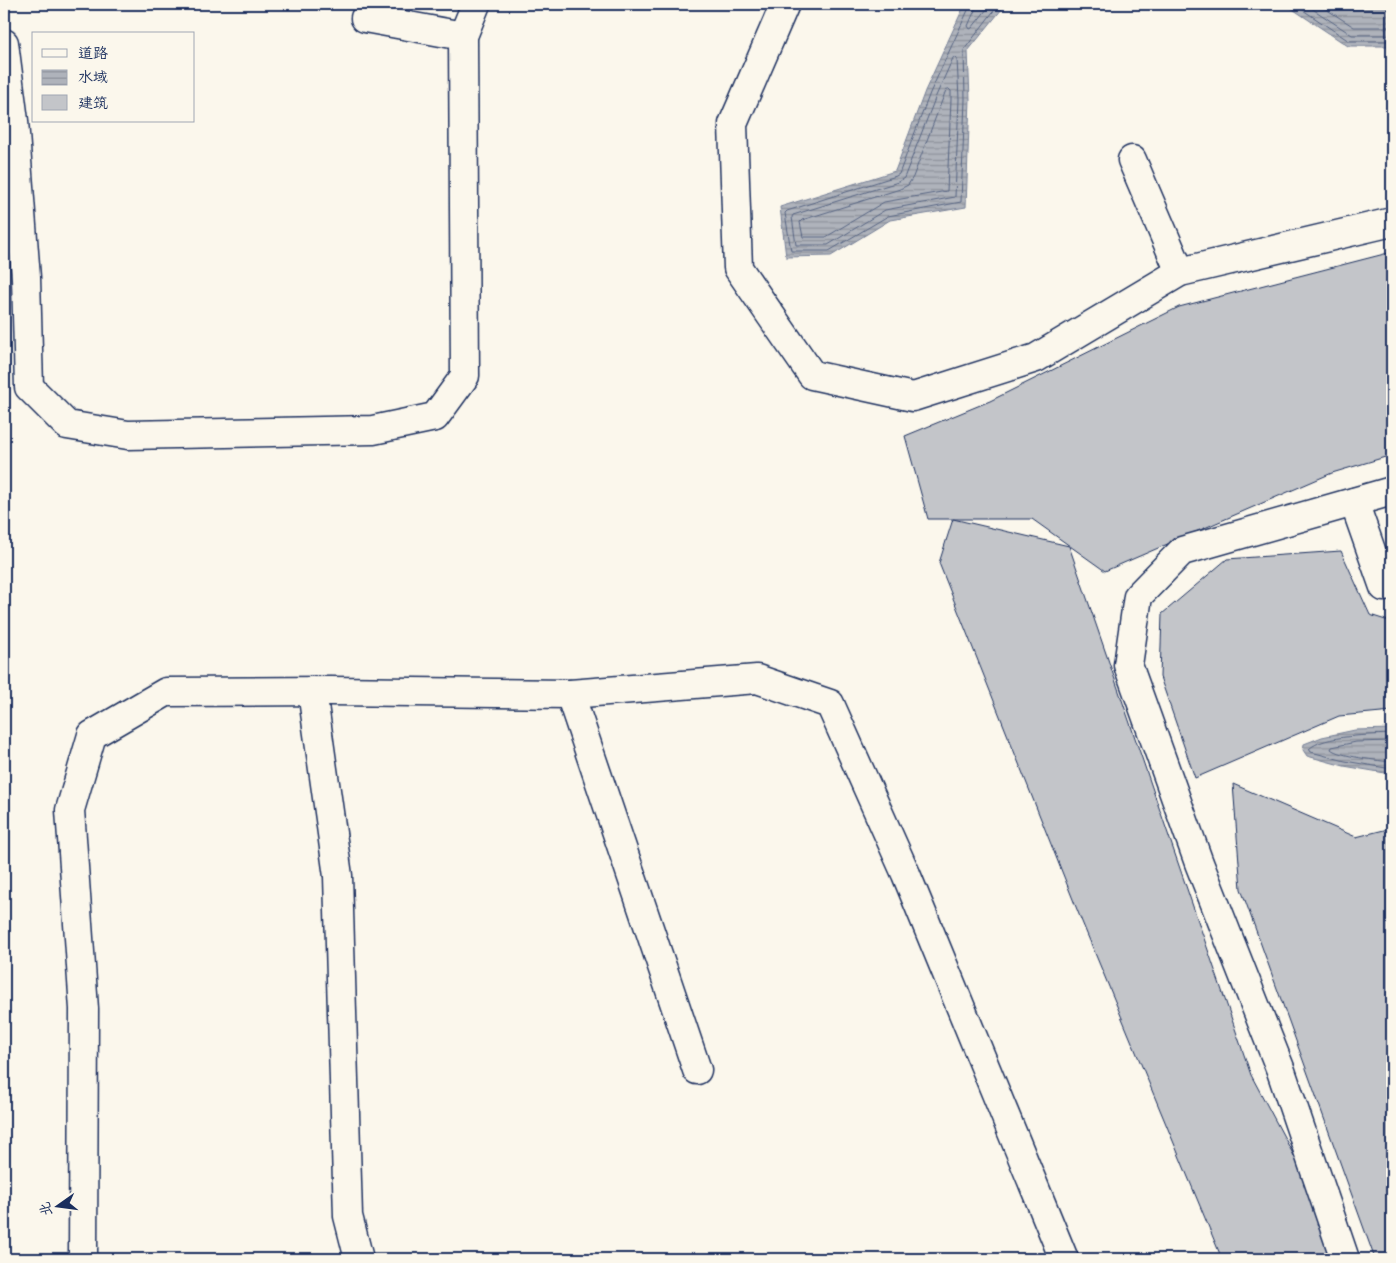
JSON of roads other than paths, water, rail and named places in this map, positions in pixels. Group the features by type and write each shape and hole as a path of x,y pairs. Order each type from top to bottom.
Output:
{"street":[{"path":"4,43 14,121 26,278 29,388 68,425 128,435 373,430 435,417 465,376 463,36 476,4"},
{"path":"785,4 734,124 738,268 812,375 913,397 1036,358 1180,272 1392,222"},
{"path":"365,18 463,36"},
{"path":"1132,160 1180,272"},
{"path":"1345,1259 1280,1068 1199,863 1128,665 1138,596 1182,551 1392,491"},
{"path":"1354,502 1384,587"},
{"path":"83,1259 84,1009 70,810 92,735 166,692 312,691 570,694 757,679 830,704 906,874 1064,1259"},
{"path":"312,691 338,876 348,1216 359,1259"},
{"path":"570,694 698,1070"}],"water":[{"path":"965,4 1006,4 968,51 970,99 966,207 890,220 831,256 786,257 780,207 895,171 925,91"},
{"path":"1285,4 1392,4 1392,46 1348,46"},
{"path":"1392,729 1391,774 1344,766 1307,756 1303,750 1304,744 1322,737 1355,730"}]}
